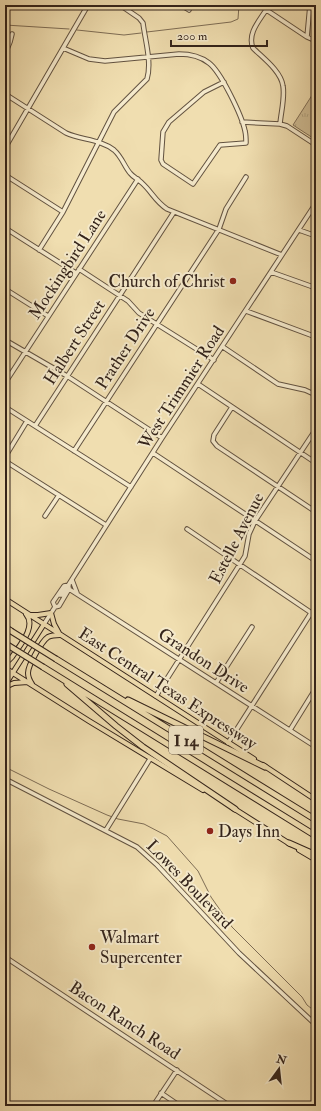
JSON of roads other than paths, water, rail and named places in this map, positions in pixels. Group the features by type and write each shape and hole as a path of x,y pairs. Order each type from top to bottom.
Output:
{"highway":[{"name":"I 14","path":"5,627 316,820"},
{"name":"I 14","path":"5,644 316,836"},
{"path":"57,675 138,743 235,809"},
{"path":"114,695 120,696 265,767"},
{"path":"289,843 316,855"}],"main road":[{"name":"East Central Texas Expressway","path":"5,599 316,800"},
{"path":"5,661 12,658 27,633 29,620 22,610"},
{"path":"28,614 38,615 51,612 54,624 60,634 49,637 45,640 29,666 28,672 31,684"},
{"name":"West Trimmier Road","path":"5,686 44,624"},
{"path":"5,668 150,759 235,809 316,860"},
{"path":"5,686 14,683 31,684"}],"street":[{"path":"5,148 88,5"},
{"path":"39,250 63,212 114,112 147,79 148,57 141,20 120,5"},
{"path":"182,5 190,10"},
{"path":"259,5 307,37 316,41"},
{"path":"307,37 310,5"},
{"path":"265,8 251,35 251,43 252,48 275,70 282,82 284,88 280,124"},
{"path":"5,54 12,34"},
{"path":"63,48 96,60 112,61 180,54 195,56 210,63 216,69 224,82 242,122 246,132 246,143 220,145 193,184 163,164 161,160 163,132 169,122 195,98 224,82"},
{"path":"5,94 66,133 75,137 98,142 114,151 120,156 129,173 138,179 158,202 174,212 282,255"},
{"path":"242,122 280,124 287,126 316,145"},
{"path":"5,175 63,212"},
{"name":"Prather Drive","path":"74,451 219,229 226,209 246,177"},
{"name":"Mockingbird Lane","path":"5,383 138,179"},
{"name":"West Trimmier Road","path":"44,624 55,607 59,606 72,580 106,525 316,203"},
{"name":"Halbert Street","path":"35,426 174,212"},
{"path":"5,228 76,273"},
{"path":"299,230 316,236"},
{"path":"79,269 128,301 139,313 214,360"},
{"path":"271,272 316,288"},
{"path":"5,289 48,316"},
{"path":"246,311 316,337"},
{"path":"5,340 67,376 162,438"},
{"path":"223,347 278,384 316,394"},
{"path":"198,384 316,463"},
{"path":"5,407 131,487"},
{"path":"232,407 214,435 213,441 217,446 316,512"},
{"path":"5,457 27,421"},
{"name":"Estelle Avenue","path":"156,696 245,556 249,534 255,521 316,429"},
{"path":"153,453 316,561"},
{"path":"5,461 106,525"},
{"path":"45,516 59,495"},
{"path":"187,529 316,616"},
{"path":"72,580 77,594"},
{"name":"West Trimmier Road","path":"55,607 53,602 64,586 69,587"},
{"name":"Grandon Drive","path":"69,587 77,594 316,746"},
{"path":"228,742 311,613"},
{"path":"216,683 252,627"},
{"path":"290,730 316,688"},
{"path":"106,830 150,759"},
{"name":"Lowes Boulevard","path":"5,779 106,830 143,852 239,953 316,1025"},
{"name":"Bacon Ranch Road","path":"5,957 230,1106"},
{"path":"152,1106 177,1070"},
{"path":"161,1093 180,1106"}],"waterway":[{"path":"147,32 231,22 238,19 239,5"},
{"path":"5,25 69,29"},
{"path":"77,30 124,35 141,33"},
{"path":"5,767 107,815 118,819 144,824 167,836 198,871 211,897 232,927 302,997 307,1005 316,1012"}],"place":[{"name":"Church of Christ","path":"233,281"},
{"name":"Days Inn","path":"210,831"},
{"name":"Walmart Supercenter","path":"92,947"}]}
